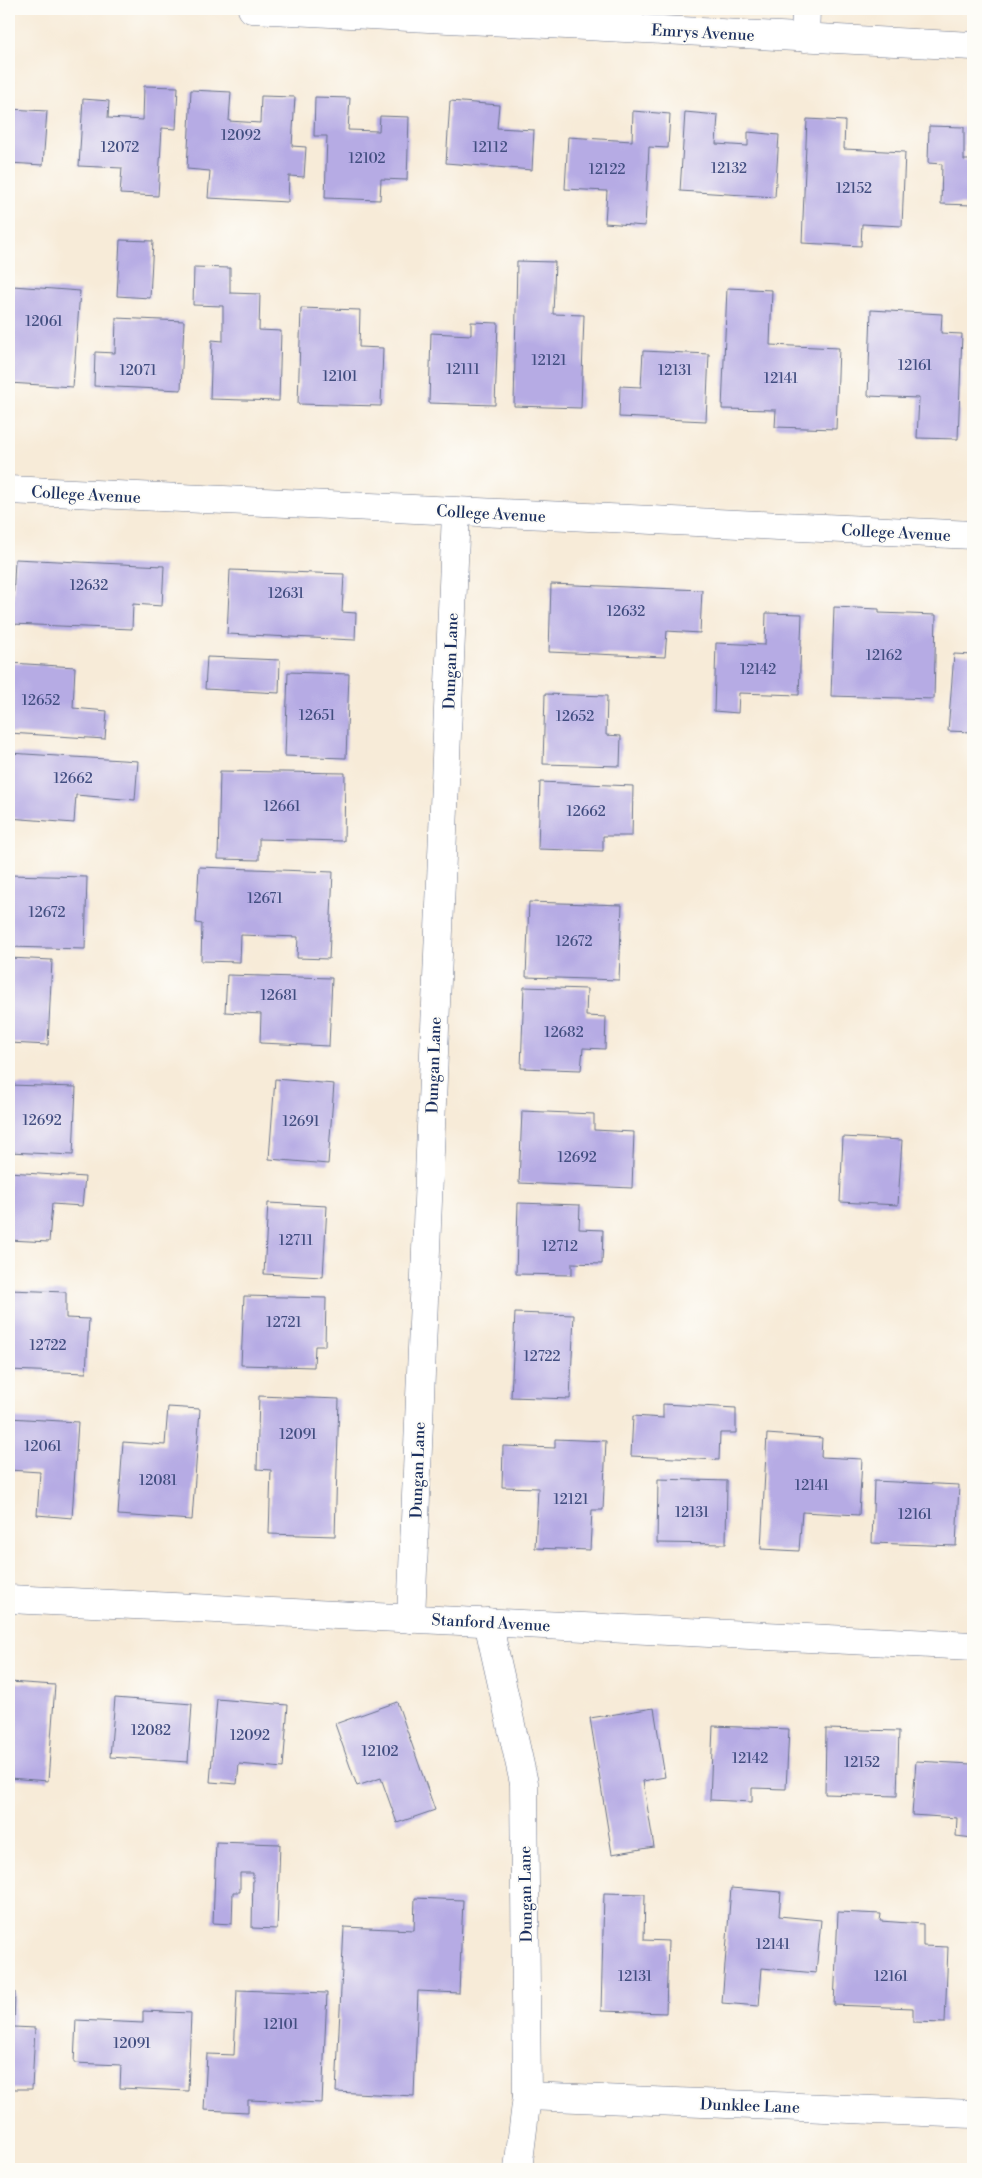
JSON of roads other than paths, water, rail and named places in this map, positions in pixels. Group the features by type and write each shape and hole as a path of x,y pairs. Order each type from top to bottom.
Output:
{"street":[{"name":"Emrys Avenue","path":"252,9 339,11 973,46"},
{"path":"804,38 806,9"},
{"name":"College Avenue","path":"9,490 973,535"},
{"name":"Dungan Lane","path":"411,1619 456,512"},
{"name":"Stanford Avenue","path":"9,1599 973,1646"},
{"name":"Dungan Lane","path":"488,1622 524,1783 527,2096 518,2169"},
{"name":"Dunklee Lane","path":"527,2096 973,2114"}]}
